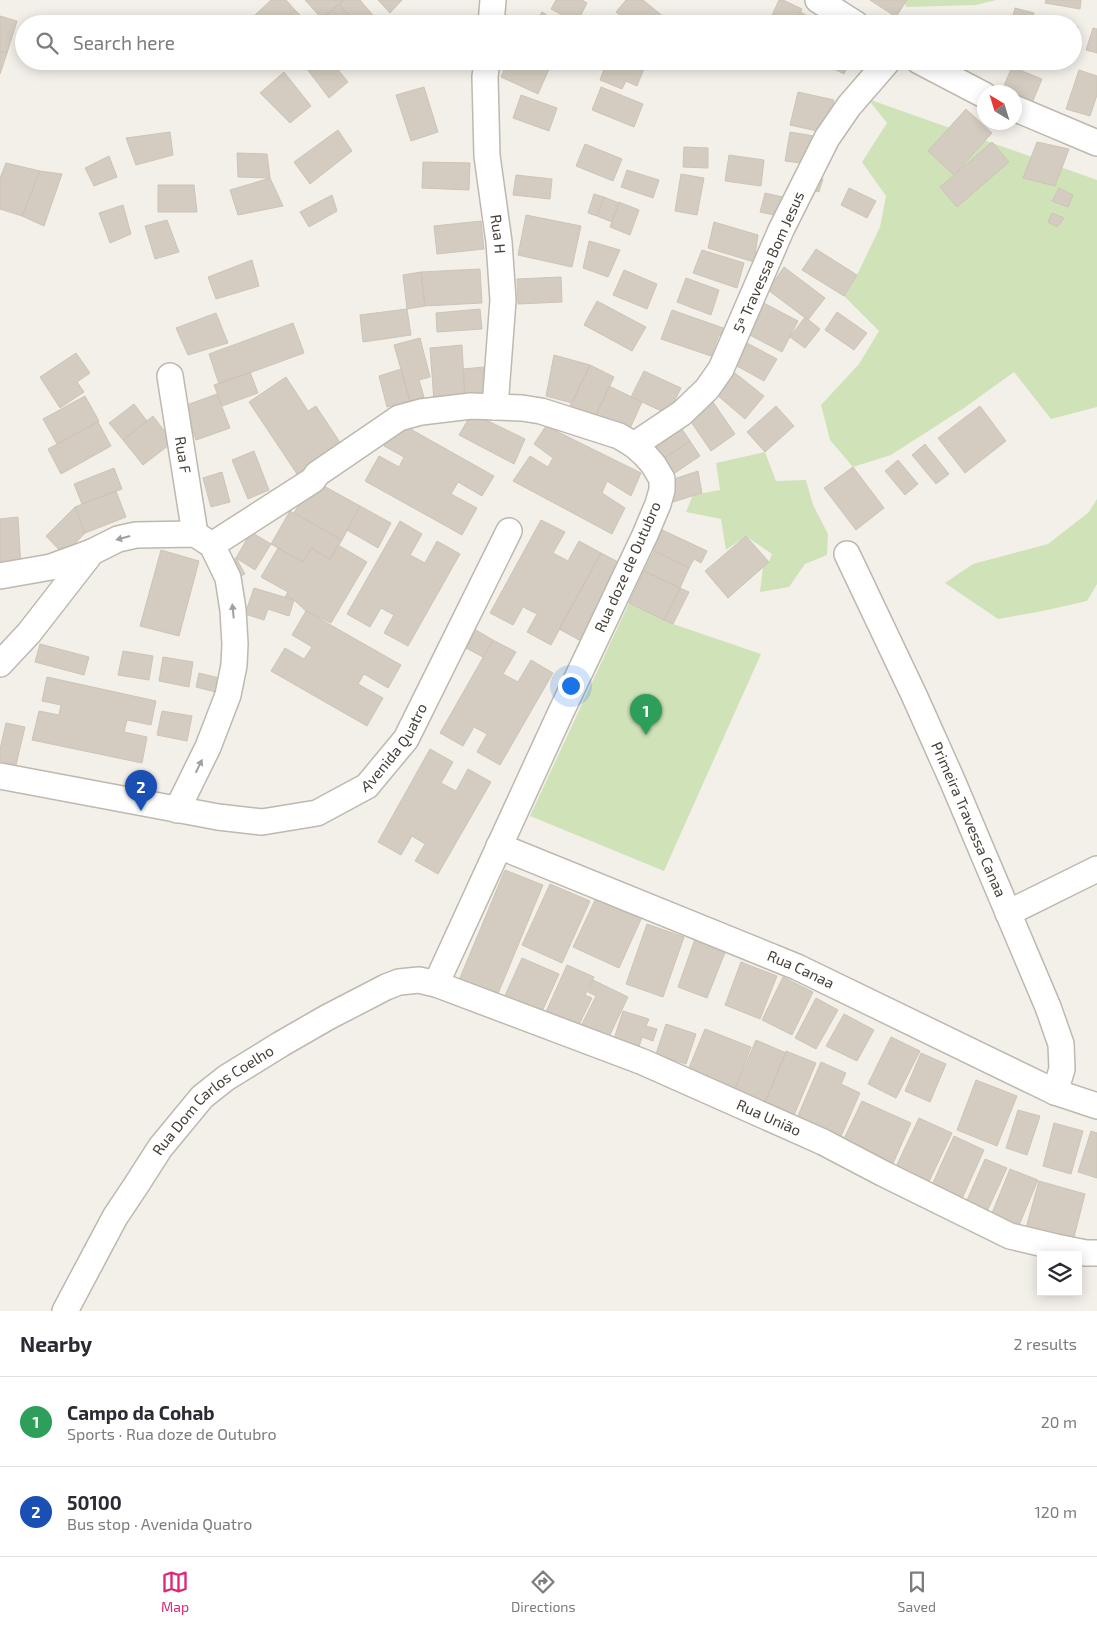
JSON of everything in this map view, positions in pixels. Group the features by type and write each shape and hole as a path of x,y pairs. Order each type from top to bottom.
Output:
{"street":[{"path":"492,15 493,0"},
{"path":"818,0 842,15"},
{"name":"Rua H","path":"486,70 487,156 499,242 502,300 495,407"},
{"name":"5ª Travessa Bom Jesus","path":"634,445 682,413 707,389 721,369 781,230 827,138 849,106 880,70"},
{"path":"936,70 977,92"},
{"path":"1022,111 1097,143"},
{"name":"Rua F","path":"170,376 203,539"},
{"name":"Rua doze de Outubro","path":"203,539 312,480 317,474 399,418 421,412 472,406 522,408 541,411 619,436 634,445 653,464 662,479 662,490 658,504 645,535 436,984"},
{"name":"Avenida Quatro","path":"0,776 177,810 262,822 317,813 368,786 406,739 508,531"},
{"path":"0,576 50,567 92,552 118,539 136,535 203,539 228,578 233,610 234,666 228,696 208,747 177,810"},
{"path":"0,664 29,633 92,552"},
{"name":"Primeira Travessa Canaa","path":"847,554 914,695 1033,969 1061,1044 1062,1069 1055,1092"},
{"name":"Rua Canaa","path":"499,846 797,967 1055,1092 1097,1106"},
{"path":"1008,913 1097,869"},
{"name":"Rua Dom Carlos Coelho","path":"65,1311 115,1217 160,1148 202,1097 226,1078 281,1044 386,987 399,982 419,980 436,984"},
{"name":"Rua União","path":"436,984 643,1062 823,1142 937,1201 1010,1236 1056,1247 1097,1253"}],"green space":[{"path":"905,0 996,0 976,5 906,7"},
{"path":"868,99 1097,180 1097,407 1051,419 1014,372 964,408 891,455 853,467 830,440 821,405 859,364 879,331 844,296 857,275 880,227 886,196 862,162 887,123"},
{"path":"765,452 776,481 806,480 813,505 828,534 827,555 805,564 789,587 760,592 763,567 769,562 772,554 746,536 726,550 721,519 686,512 693,495 720,490 716,463"},
{"path":"1097,499 1097,584 1087,601 998,619 945,583 973,564 1048,544 1089,512"},
{"path":"629,603 673,624 761,654 664,871 530,816"}],"building":[{"path":"271,0 286,0 295,10 290,15 255,15"},
{"path":"305,0 344,0 327,15 318,15"},
{"path":"344,0 360,0 373,15 349,15 339,4"},
{"path":"378,0 402,0 390,13"},
{"path":"556,0 582,0 587,3 581,15 562,15 551,9"},
{"path":"626,0 643,0 662,15 620,15 616,12"},
{"path":"779,0 802,9 799,15 772,15"},
{"path":"870,0 907,0 897,15 893,15"},
{"path":"1046,0 1081,0 1080,9 1045,3"},
{"path":"339,4 348,15 326,15"},
{"path":"1015,8 1034,13 1033,15 1013,15"},
{"path":"295,10 300,15 290,15"},
{"path":"0,16 15,20 15,27 7,53 0,51"},
{"path":"1093,28 1097,29 1097,53 1086,50"},
{"path":"0,51 7,53 0,74"},
{"path":"308,70 338,70 348,82 329,98"},
{"path":"504,70 549,70 538,94 501,77"},
{"path":"604,70 643,70 637,86 626,81 622,89 600,80"},
{"path":"836,70 846,70 844,74"},
{"path":"1011,70 1020,70 1042,79 1032,103 1022,99 1022,85 1004,85"},
{"path":"1079,70 1097,76 1097,95 1090,116 1066,109"},
{"path":"284,72 311,106 290,123 260,93"},
{"path":"424,87 438,132 411,141 396,95"},
{"path":"601,87 643,104 634,127 592,110"},
{"path":"798,92 834,100 826,133 790,125"},
{"path":"521,95 557,108 549,131 513,118"},
{"path":"966,109 977,119 977,130 989,130 992,133 954,175 928,151"},
{"path":"338,130 352,151 310,184 294,162"},
{"path":"170,132 173,155 136,165 126,138"},
{"path":"790,132 814,136 809,164 785,161"},
{"path":"992,142 1009,162 957,207 940,187"},
{"path":"1037,142 1069,149 1055,186 1023,178"},
{"path":"585,144 622,159 613,181 576,166"},
{"path":"684,147 708,148 708,168 683,167"},
{"path":"237,153 267,154 270,178 238,177"},
{"path":"729,155 764,160 761,186 725,181"},
{"path":"109,156 117,177 94,186 85,168"},
{"path":"423,162 470,163 469,190 422,188"},
{"path":"6,163 40,171 22,216 0,209 0,178"},
{"path":"627,170 659,180 653,198 621,187"},
{"path":"40,171 62,174 44,226 22,216"},
{"path":"681,174 704,178 697,215 675,211"},
{"path":"516,175 552,179 550,199 513,195"},
{"path":"813,176 823,179 819,192 809,189"},
{"path":"270,178 283,206 238,215 230,190"},
{"path":"158,185 194,185 197,212 158,212"},
{"path":"849,188 876,201 867,218 841,205"},
{"path":"1059,188 1073,195 1068,207 1052,201"},
{"path":"765,193 787,198 783,217 760,212"},
{"path":"594,194 604,197 597,216 588,213"},
{"path":"332,195 337,211 309,227 300,212"},
{"path":"604,197 619,203 612,222 597,216"},
{"path":"619,202 639,210 630,235 610,227"},
{"path":"123,205 131,234 110,243 99,213"},
{"path":"1052,213 1064,218 1057,227 1048,222"},
{"path":"526,215 581,226 572,267 518,255"},
{"path":"167,220 179,252 155,259 145,226"},
{"path":"481,221 484,249 437,254 434,226"},
{"path":"714,222 758,235 754,262 708,248"},
{"path":"589,241 620,250 608,277 583,268"},
{"path":"816,249 857,275 844,296 802,270"},
{"path":"702,250 744,263 737,288 693,273"},
{"path":"252,260 259,286 216,299 208,277"},
{"path":"784,267 825,298 808,320 768,290"},
{"path":"480,269 482,303 425,306 421,272"},
{"path":"624,270 657,284 647,309 613,295"},
{"path":"421,272 425,306 407,309 403,275"},
{"path":"561,277 562,302 518,304 517,279"},
{"path":"686,278 719,290 711,315 677,302"},
{"path":"597,301 646,327 632,351 584,325"},
{"path":"762,302 798,321 782,352 746,333"},
{"path":"407,309 411,335 363,342 360,315"},
{"path":"480,309 482,329 437,332 436,313"},
{"path":"672,310 726,329 723,337 719,335 711,356 661,339"},
{"path":"837,312 867,333 854,350 825,330"},
{"path":"216,313 228,343 188,355 176,328"},
{"path":"805,317 820,329 805,348 790,337"},
{"path":"293,323 304,353 219,384 209,354"},
{"path":"420,338 430,377 419,380 424,397 410,401 394,345"},
{"path":"747,343 777,359 764,381 735,365"},
{"path":"462,345 465,399 434,401 430,348"},
{"path":"76,353 90,373 77,382 84,392 60,408 40,377"},
{"path":"554,355 590,365 572,403 546,396"},
{"path":"590,365 614,377 593,421 568,410"},
{"path":"484,367 486,397 465,399 463,369"},
{"path":"401,369 410,401 387,407 379,376"},
{"path":"644,371 681,388 668,414 631,397"},
{"path":"250,372 258,393 222,406 214,385"},
{"path":"735,373 764,396 745,419 717,395"},
{"path":"286,377 308,411 316,406 343,447 299,477 249,402"},
{"path":"609,386 642,402 627,435 594,420"},
{"path":"217,394 230,428 196,440 184,406"},
{"path":"85,396 99,421 57,444 43,419"},
{"path":"713,402 735,434 711,451 689,419"},
{"path":"134,404 147,421 123,440 109,423"},
{"path":"776,406 794,426 765,452 747,432"},
{"path":"980,406 1006,441 965,473 938,438"},
{"path":"472,413 525,439 514,464 459,435"},
{"path":"153,416 173,442 143,465 123,440"},
{"path":"98,422 111,446 61,474 48,449"},
{"path":"398,422 494,476 482,496 458,482 451,494 477,508 462,535 365,481 379,456 399,467 404,457 384,446"},
{"path":"546,426 641,473 631,496 607,481 602,493 625,508 612,534 513,481 530,456 548,467 553,458 534,444"},
{"path":"680,426 690,441 658,462 648,447"},
{"path":"690,441 700,456 669,477 658,462"},
{"path":"925,444 949,474 936,484 912,455"},
{"path":"254,451 269,490 248,499 232,460"},
{"path":"898,460 918,484 905,495 885,471"},
{"path":"853,467 884,508 856,530 824,488"},
{"path":"114,468 122,489 82,504 74,484"},
{"path":"698,471 702,493 673,502 668,481"},
{"path":"222,472 230,502 211,507 203,478"},
{"path":"313,480 360,506 342,540 294,513"},
{"path":"116,491 126,517 85,533 75,507"},
{"path":"360,506 391,523 378,548 347,530"},
{"path":"75,507 85,533 64,555 46,536"},
{"path":"290,511 342,540 330,559 311,548 303,562 271,544"},
{"path":"18,517 21,568 0,569 0,519"},
{"path":"541,520 565,532 553,553 568,561 579,541 601,553 551,645 527,632 537,614 523,607 513,625 490,613"},
{"path":"400,521 422,534 410,555 425,563 437,541 460,554 408,646 384,633 394,615 381,608 370,627 347,614"},
{"path":"656,527 707,551 701,563 694,559 689,568 647,547"},
{"path":"251,532 271,544 255,570 236,558"},
{"path":"746,536 769,562 728,598 705,571"},
{"path":"338,545 367,562 331,623 306,611 294,600 285,597 288,592 261,577 278,548 303,562 311,548 330,559"},
{"path":"161,550 199,561 179,636 140,626"},
{"path":"654,551 689,568 680,588 644,571"},
{"path":"601,553 622,564 581,641 559,629"},
{"path":"236,558 245,574 234,579 226,564"},
{"path":"644,571 680,588 664,620 629,603"},
{"path":"254,588 294,600 289,616 268,609 264,620 245,614"},
{"path":"680,588 689,592 673,624 664,620"},
{"path":"306,611 401,665 388,688 364,674 358,684 383,698 367,726 271,671 285,648 304,659 312,647 292,635"},
{"path":"476,630 493,640 483,657 466,648"},
{"path":"493,640 516,652 503,674 518,682 531,660 553,673 500,765 477,752 487,734 474,727 463,746 440,733"},
{"path":"40,644 89,657 84,675 35,662"},
{"path":"123,651 153,656 149,680 118,675"},
{"path":"163,657 193,662 189,687 159,681"},
{"path":"199,673 227,680 223,694 196,687"},
{"path":"47,677 156,701 151,725 127,720 124,732 147,737 142,763 32,740 39,711 59,715 61,705 42,701"},
{"path":"162,711 192,716 187,741 157,735"},
{"path":"6,723 25,727 16,765 0,761 0,749"},
{"path":"430,749 453,762 441,783 456,791 468,769 491,782 438,874 415,861 425,844 412,836 401,855 378,842"},
{"path":"505,870 543,885 495,1001 457,985"},
{"path":"550,884 590,901 562,963 522,945"},
{"path":"597,896 642,917 619,968 573,947"},
{"path":"647,924 684,937 663,997 626,984"},
{"path":"695,939 726,950 707,998 678,987"},
{"path":"522,958 559,974 540,1016 503,1000"},
{"path":"741,962 777,976 760,1019 725,1005"},
{"path":"567,965 594,977 585,995 592,998 577,1029 545,1014"},
{"path":"783,977 813,992 792,1035 762,1020"},
{"path":"593,980 628,997 606,1043 579,1030 596,996 588,992"},
{"path":"816,998 838,1010 816,1049 795,1038"},
{"path":"623,1011 649,1019 646,1026 657,1029 653,1041 642,1037 638,1050 613,1042"},
{"path":"844,1014 874,1030 857,1061 826,1046"},
{"path":"666,1024 696,1034 686,1064 673,1060 671,1065 654,1060"},
{"path":"705,1029 751,1047 733,1094 686,1075"},
{"path":"891,1037 920,1051 896,1098 868,1084"},
{"path":"756,1040 786,1053 763,1107 733,1094"},
{"path":"786,1051 816,1063 792,1120 763,1107"},
{"path":"921,1053 946,1064 930,1102 905,1091"},
{"path":"821,1062 846,1073 841,1084 860,1093 838,1143 794,1125"},
{"path":"976,1080 1017,1096 997,1146 957,1130"},
{"path":"862,1101 911,1123 891,1168 841,1145"},
{"path":"1018,1110 1040,1116 1027,1155 1006,1148"},
{"path":"919,1118 952,1133 926,1188 893,1173"},
{"path":"1054,1123 1083,1131 1071,1174 1043,1166"},
{"path":"1091,1131 1097,1133 1097,1178 1078,1172"},
{"path":"954,1136 984,1150 961,1201 931,1187"},
{"path":"985,1159 1007,1168 985,1216 964,1207"},
{"path":"1010,1169 1038,1180 1017,1230 990,1218"},
{"path":"1039,1181 1085,1194 1073,1241 1026,1228"}],"place":[{"name":"Campo da Cohab","path":"646,735"},
{"name":"50100","path":"141,811"}]}
